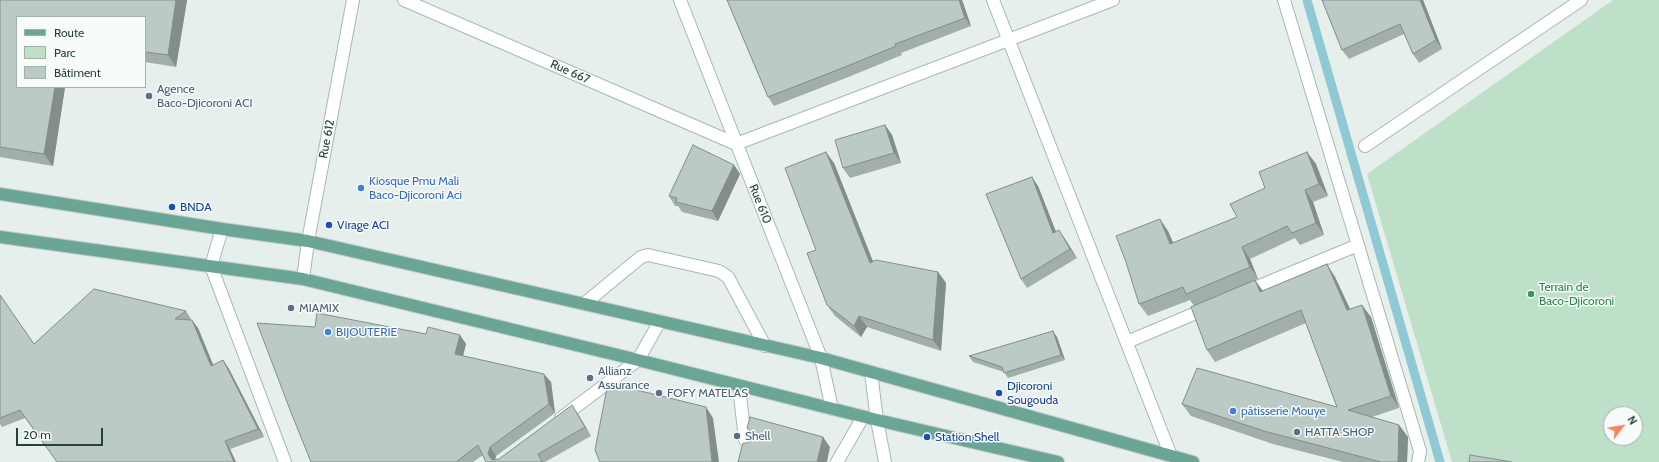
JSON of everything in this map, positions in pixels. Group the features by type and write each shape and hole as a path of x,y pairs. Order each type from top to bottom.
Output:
{"main road":[{"path":"0,194 308,241 820,358 1193,462"},
{"path":"0,236 303,279 638,360 863,417 1058,462"}],"street":[{"name":"Rue 612","path":"303,279 308,241 353,0"},
{"name":"Rue 667","path":"404,0 736,144"},
{"name":"Rue 610","path":"680,0 820,358 832,409"},
{"path":"993,0 1171,456"},
{"path":"736,144 1113,0"},
{"path":"1284,0 1420,451 1418,462"},
{"path":"1365,146 1581,0"},
{"path":"222,229 211,266 285,462"},
{"path":"1235,296 1358,245"},
{"path":"584,304 641,257 648,255 718,270 728,277 765,346"},
{"path":"1127,342 1221,302"},
{"path":"551,425 638,360 660,321"},
{"path":"871,373 884,462"},
{"path":"740,386 745,440 752,446"},
{"path":"838,462 863,417"}],"green space":[{"name":"Terrain de Baco-Djicoroni","path":"1613,0 1659,0 1659,462 1452,462 1367,174"}],"building":[{"path":"0,0 176,0 168,55 146,52 146,16 16,16 16,88 55,88 44,154 0,147"},
{"path":"727,0 959,0 965,18 895,44 896,46 768,97"},
{"path":"1322,0 1420,0 1436,40 1413,54 1400,24 1342,50"},
{"path":"885,125 894,153 843,168 835,140"},
{"path":"693,145 734,165 712,211 676,202 677,198 669,196"},
{"path":"826,152 870,263 876,260 938,272 933,340 859,316 854,326 827,305 807,253 816,250 785,168"},
{"path":"1307,152 1319,184 1305,190 1316,223 1292,233 1287,226 1242,247 1250,267 1186,294 1183,287 1139,304 1116,236 1160,219 1170,244 1237,217 1230,204 1265,188 1259,172"},
{"path":"1032,177 1053,233 1059,230 1070,249 1021,279 986,194"},
{"path":"1327,264 1347,310 1362,305 1391,396 1348,410 1399,425 1398,462 1381,462 1264,431 1182,404 1197,368 1337,407 1301,310 1207,350 1191,307 1255,280 1260,292"},
{"path":"94,289 186,311 175,319 192,320 211,366 223,360 258,429 225,441 234,462 57,462 20,410 0,418 0,295 34,344"},
{"path":"317,313 426,334 428,327 460,335 455,354 544,374 549,404 490,447 488,454 492,460 499,459 572,405 585,427 538,454 542,462 486,462 478,445 456,462 311,462 257,323 315,327"},
{"path":"1053,331 1061,355 1004,373 1002,367 969,356"},
{"path":"608,383 706,407 712,462 600,462 595,450"},
{"path":"750,417 823,437 817,462 738,462 743,443 748,443 752,438 752,433 747,428"},
{"path":"1470,455 1512,462 1469,462"}],"waterway":[{"path":"1307,0 1440,462"}],"place":[{"name":"Agence Baco-Djicoroni ACI","path":"149,96"},
{"name":"Kiosque Pmu Mali Baco-Djicoroni Aci","path":"361,188"},
{"name":"BNDA","path":"172,207"},
{"name":"Virage ACI","path":"329,225"},
{"name":"Terrain de Baco-Djicoroni","path":"1531,294"},
{"name":"MIAMIX","path":"291,308"},
{"name":"BIJOUTERIE","path":"328,332"},
{"name":"Allianz Assurance","path":"590,378"},
{"name":"FOFY MATELAS","path":"659,393"},
{"name":"Djicoroni Sougouda","path":"999,393"},
{"name":"pâtisserie Mouye","path":"1233,411"},
{"name":"HATTA SHOP","path":"1297,432"},
{"name":"Shell","path":"737,436"},
{"name":"Station Shell","path":"927,437"}]}
